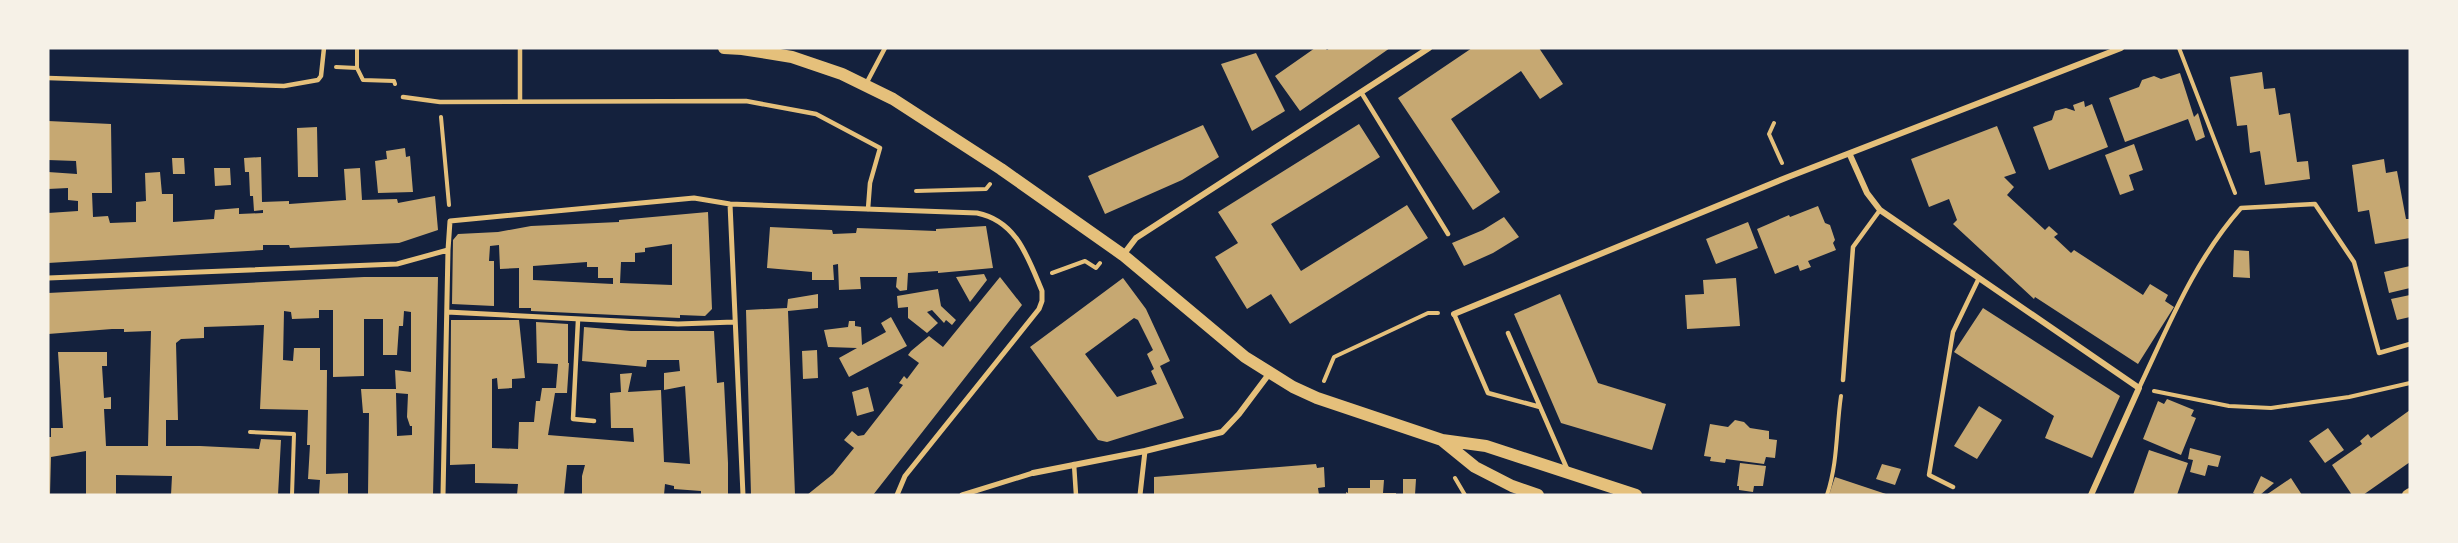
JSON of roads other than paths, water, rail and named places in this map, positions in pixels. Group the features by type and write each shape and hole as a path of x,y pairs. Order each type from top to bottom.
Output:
{"main road":[{"path":"724,48 742,48 792,57 866,84 902,104 1000,168 1123,255 1222,339 1269,374 1317,398 1442,440 1486,446 1636,495"},
{"path":"1442,440 1475,467 1512,486 1538,495"}],"street":[{"path":"1123,255 1136,238 1430,48"},
{"path":"1454,314 1788,177 1850,155 2121,48"},
{"path":"1850,155 1867,193 1880,210 2139,388 2091,495"},
{"path":"443,495 450,220 694,198 730,204 977,213 991,216 1003,223 1017,238 1042,291 1039,309 905,476 897,495"},
{"path":"730,204 743,495"},
{"path":"48,278 397,264 448,250"},
{"path":"447,312 678,324 734,322"},
{"path":"962,495 1033,473 1145,451 1222,432 1239,414 1269,374"},
{"path":"1140,495 1145,451"}],"lane":[{"path":"48,78 284,86 318,80 321,76 324,48"},
{"path":"520,48 520,101"},
{"path":"866,84 885,48"},
{"path":"1361,92 1448,234"},
{"path":"403,98 440,102 746,101 816,114 880,148 870,183 868,209"},
{"path":"2139,388 2198,264 2241,208 2315,204 2354,262 2379,353 2410,344"},
{"path":"1844,380 1853,247 1880,210"},
{"path":"1953,487 1929,475 1953,332 1979,278"},
{"path":"1454,314 1488,393 1540,407"},
{"path":"578,320 573,419 594,421"},
{"path":"1508,333 1568,473"},
{"path":"1074,464 1076,495"}]}
